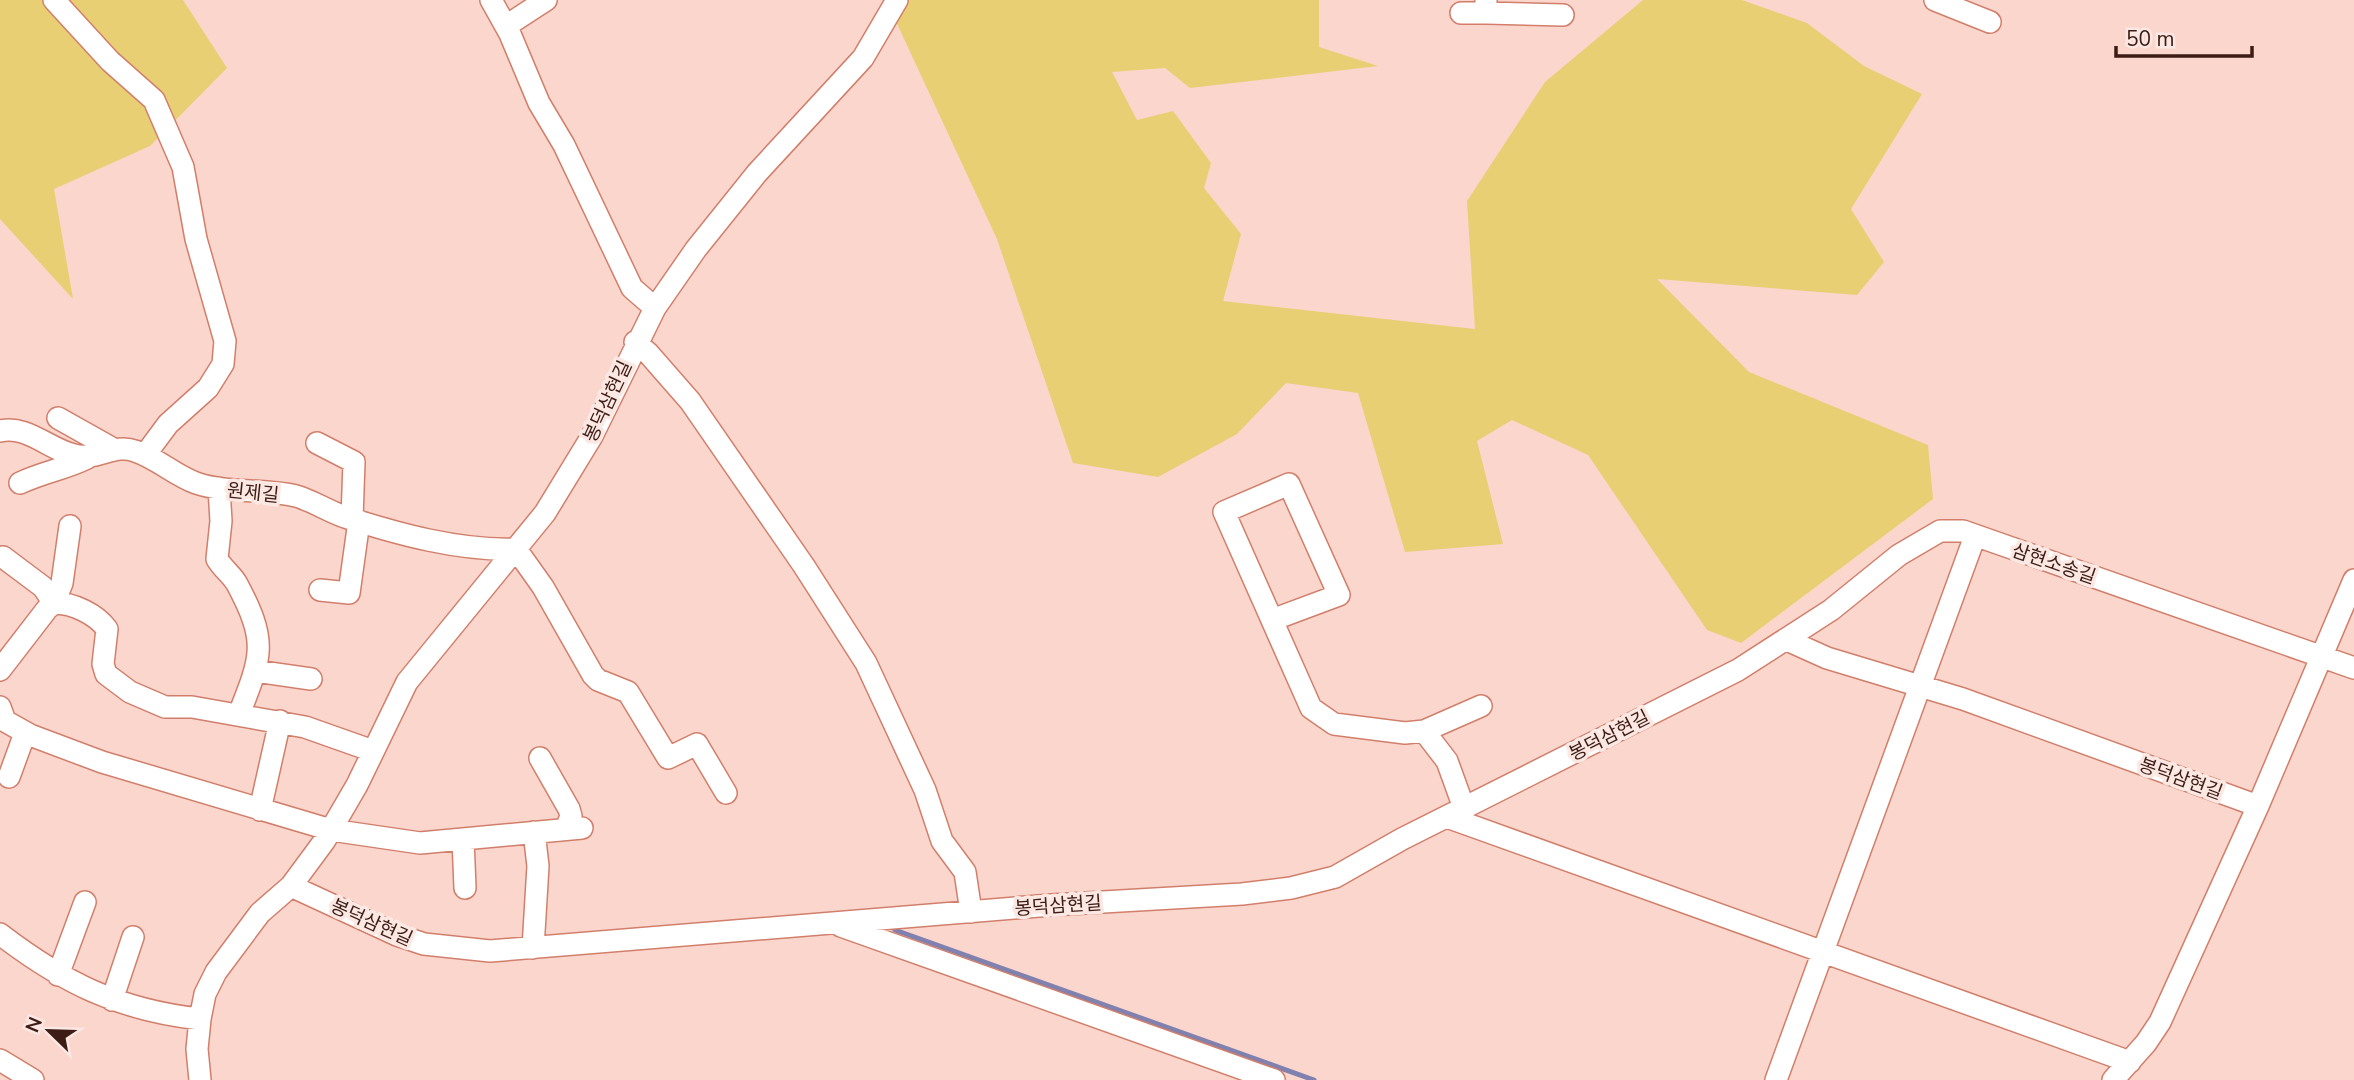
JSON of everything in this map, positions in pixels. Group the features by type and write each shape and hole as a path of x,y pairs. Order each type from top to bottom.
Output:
{"street":[{"path":"54,0 110,61 154,100 183,167 196,239 225,341 223,364 208,388 168,424 145,455"},
{"path":"491,0 506,26 539,103 564,145 632,288 655,308"},
{"path":"506,26 546,0"},
{"name":"봉덕삼현길","path":"200,1080 197,1049 200,1019 205,994 216,972 260,913 291,886 331,830 407,682 516,549 573,470 635,342 696,249 757,173 863,58 897,0"},
{"path":"1935,0 1990,22"},
{"path":"1461,13 1486,6 1563,15"},
{"path":"635,342 649,353 690,401 804,566 866,663 925,790 942,841 965,872 971,912"},
{"path":"58,418 115,450"},
{"path":"0,431 19,430 70,454 88,458"},
{"path":"317,443 354,462 356,520 349,593 320,590"},
{"name":"원제길","path":"20,483 43,472 67,469 88,458 123,448 145,455 174,474 219,488 298,497 356,520 459,545 490,550 516,549"},
{"path":"1272,620 1339,595 1289,484 1224,512 1311,708 1334,724 1405,733 1424,731 1481,706"},
{"path":"219,488 221,521 217,559 236,581 256,625 260,652 239,714"},
{"path":"0,670 54,603 62,583 69,526"},
{"name":"삼현소송길","path":"1783,643 1831,610 1899,555 1940,531 1963,531 2354,668"},
{"path":"1776,1080 1975,536"},
{"path":"516,549 543,587 598,681 628,692 668,758 697,744 726,793"},
{"path":"3,557 43,587 54,603 72,606 101,620 107,629 103,664 106,674 115,684 165,707 192,707 280,721 338,736 373,751"},
{"path":"2113,1080 2160,1022 2258,806 2354,580"},
{"name":"봉덕삼현길","path":"291,886 397,935 424,944 490,951 1291,888 1335,877 1455,812 1738,670 1783,643 1921,685 2258,806"},
{"path":"255,671 311,679"},
{"path":"0,707 5,721 25,733 102,761 331,830 347,830 395,842 574,829 569,809 540,758"},
{"path":"260,810 280,721"},
{"path":"1424,731 1447,761 1455,812 1823,951 2130,1062"},
{"path":"9,777 25,733"},
{"path":"533,948 538,866 534,832"},
{"path":"463,839 465,888"},
{"path":"58,975 85,902"},
{"path":"835,924 1274,1080"},
{"path":"0,934 58,975 113,1000 160,1014 200,1019"},
{"path":"113,1000 133,937"},
{"path":"0,1059 33,1080"}],"shaded area":[{"path":"0,0 183,0 227,68 150,146 54,189 73,299 0,219"},
{"path":"886,0 1319,0 1319,47 1378,66 1190,88 1165,68 1112,72 1137,120 1173,111 1211,163 1204,188 1241,234 1223,301 1475,329 1467,201 1545,82 1643,0 1742,0 1807,23 1864,66 1922,94 1851,209 1884,262 1857,295 1657,279 1749,372 1928,445 1933,499 1741,643 1707,630 1588,455 1512,420 1477,441 1503,544 1405,552 1358,393 1286,383 1237,434 1158,477 1073,463 997,239"}],"waterway":[{"path":"895,930 1314,1080"}]}
